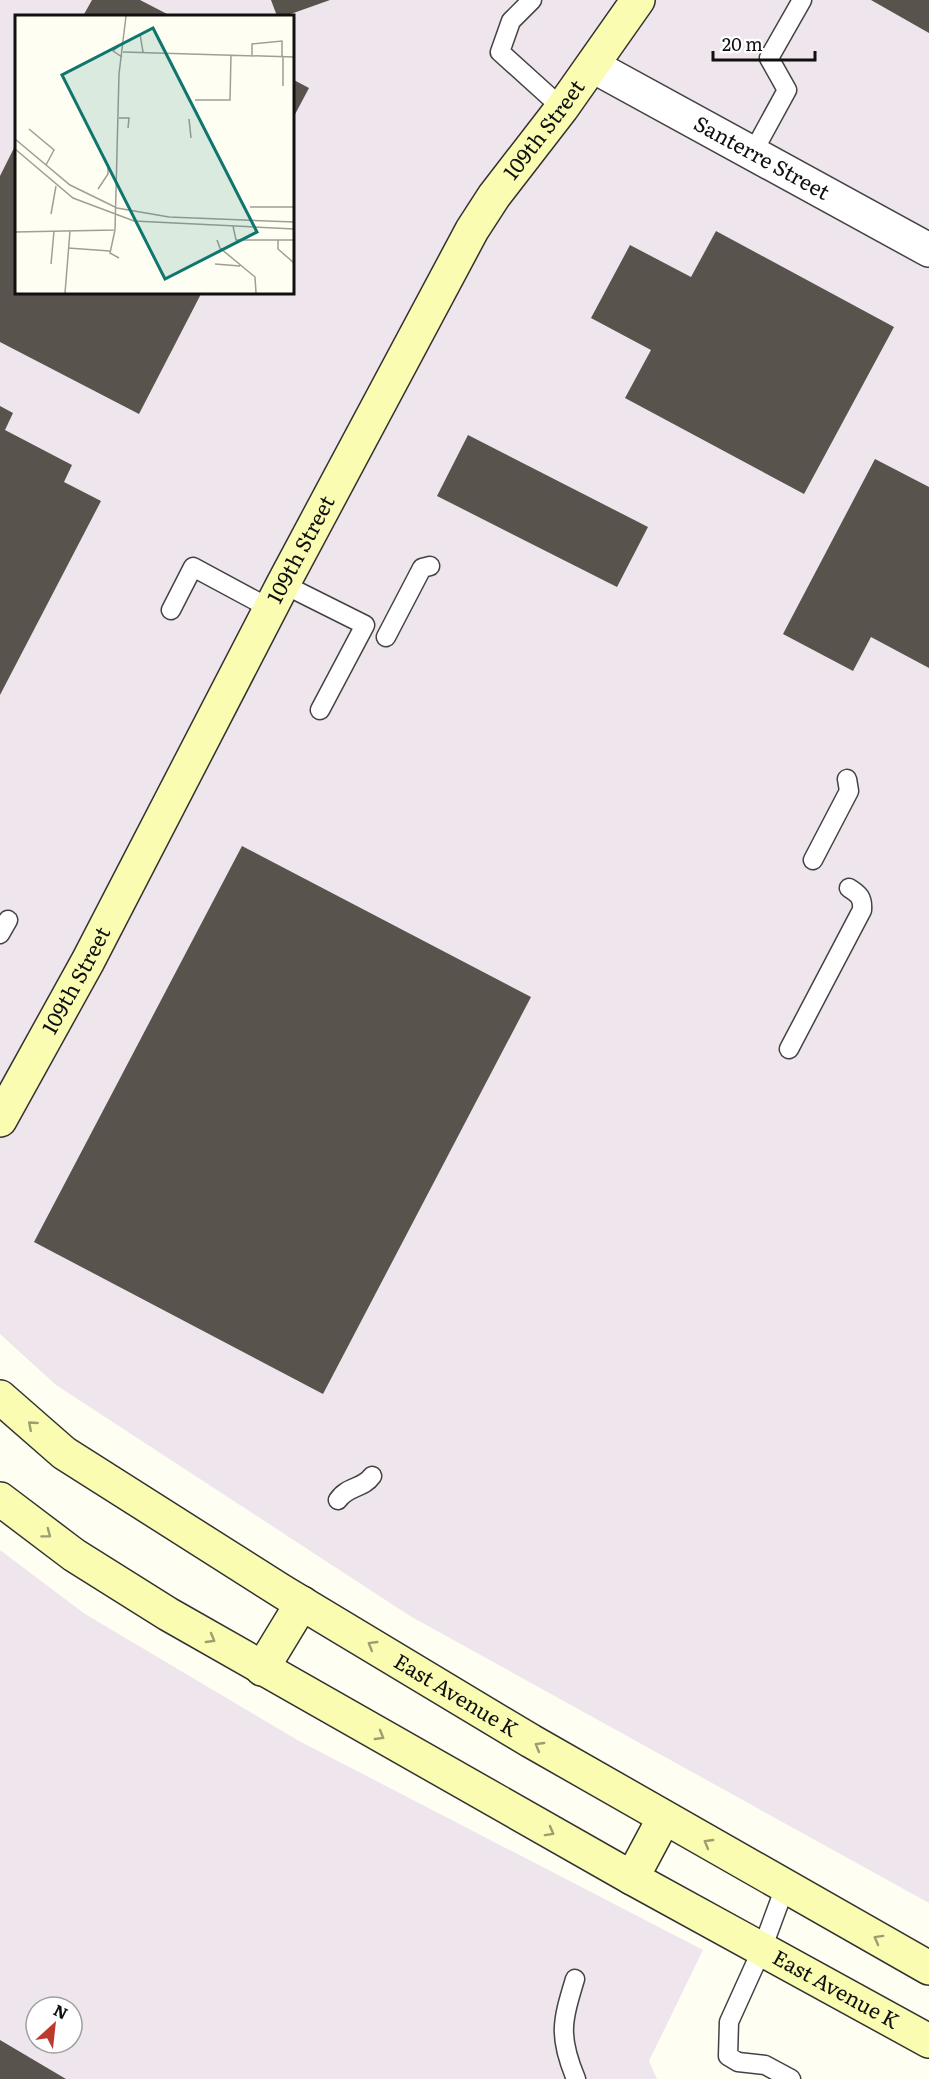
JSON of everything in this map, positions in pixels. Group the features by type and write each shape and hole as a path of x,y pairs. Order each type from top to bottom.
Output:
{"street":[{"name":"109th Street","path":"0,1120 87,961 472,230 494,196 593,66 638,0"},
{"name":"Santerre Street","path":"593,66 929,250"},
{"name":"East Avenue K","path":"0,1397 64,1453 302,1603 531,1741 929,1968"},
{"name":"East Avenue K","path":"0,1499 74,1554 168,1614 262,1669 632,1878 929,2041"},
{"path":"262,1669 302,1603"},
{"path":"632,1878 664,1818"}],"lane":[{"path":"532,0 511,21 500,52 562,108"},
{"path":"752,154 787,90 769,58 801,0"},
{"path":"386,637 422,568 430,566"},
{"path":"171,610 193,567 365,625 320,710"},
{"path":"813,860 849,791 847,779"},
{"path":"789,1049 862,910 862,898 849,888"},
{"path":"338,1500 348,1490 364,1485 372,1476"},
{"path":"785,1887 762,1949 729,2022 728,2056 738,2062 765,2065 791,2079"},
{"path":"575,1979 565,2011 562,2032 566,2055 576,2079"}],"shaded area":[{"path":"0,0 929,0 929,1903 410,1616 56,1385 0,1334"},
{"path":"0,1550 85,1614 299,1741 703,1950 649,2061 657,2079 0,2079"}],"building":[{"path":"92,0 140,0 169,15 84,15"},
{"path":"271,0 330,0 288,15 277,15"},
{"path":"871,0 929,0 929,33"},
{"path":"294,80 309,88 294,116"},
{"path":"15,146 15,294 201,294 139,414 0,342 0,176"},
{"path":"716,231 894,327 804,494 625,398 651,350 591,318 630,245 691,277"},
{"path":"0,406 13,413 5,430 72,465 64,482 101,501 0,695"},
{"path":"468,435 648,527 617,587 437,496"},
{"path":"875,459 929,487 929,668 871,637 853,671 783,634"},
{"path":"242,846 531,997 323,1394 34,1242"},
{"path":"0,2040 66,2079 0,2079"}]}
